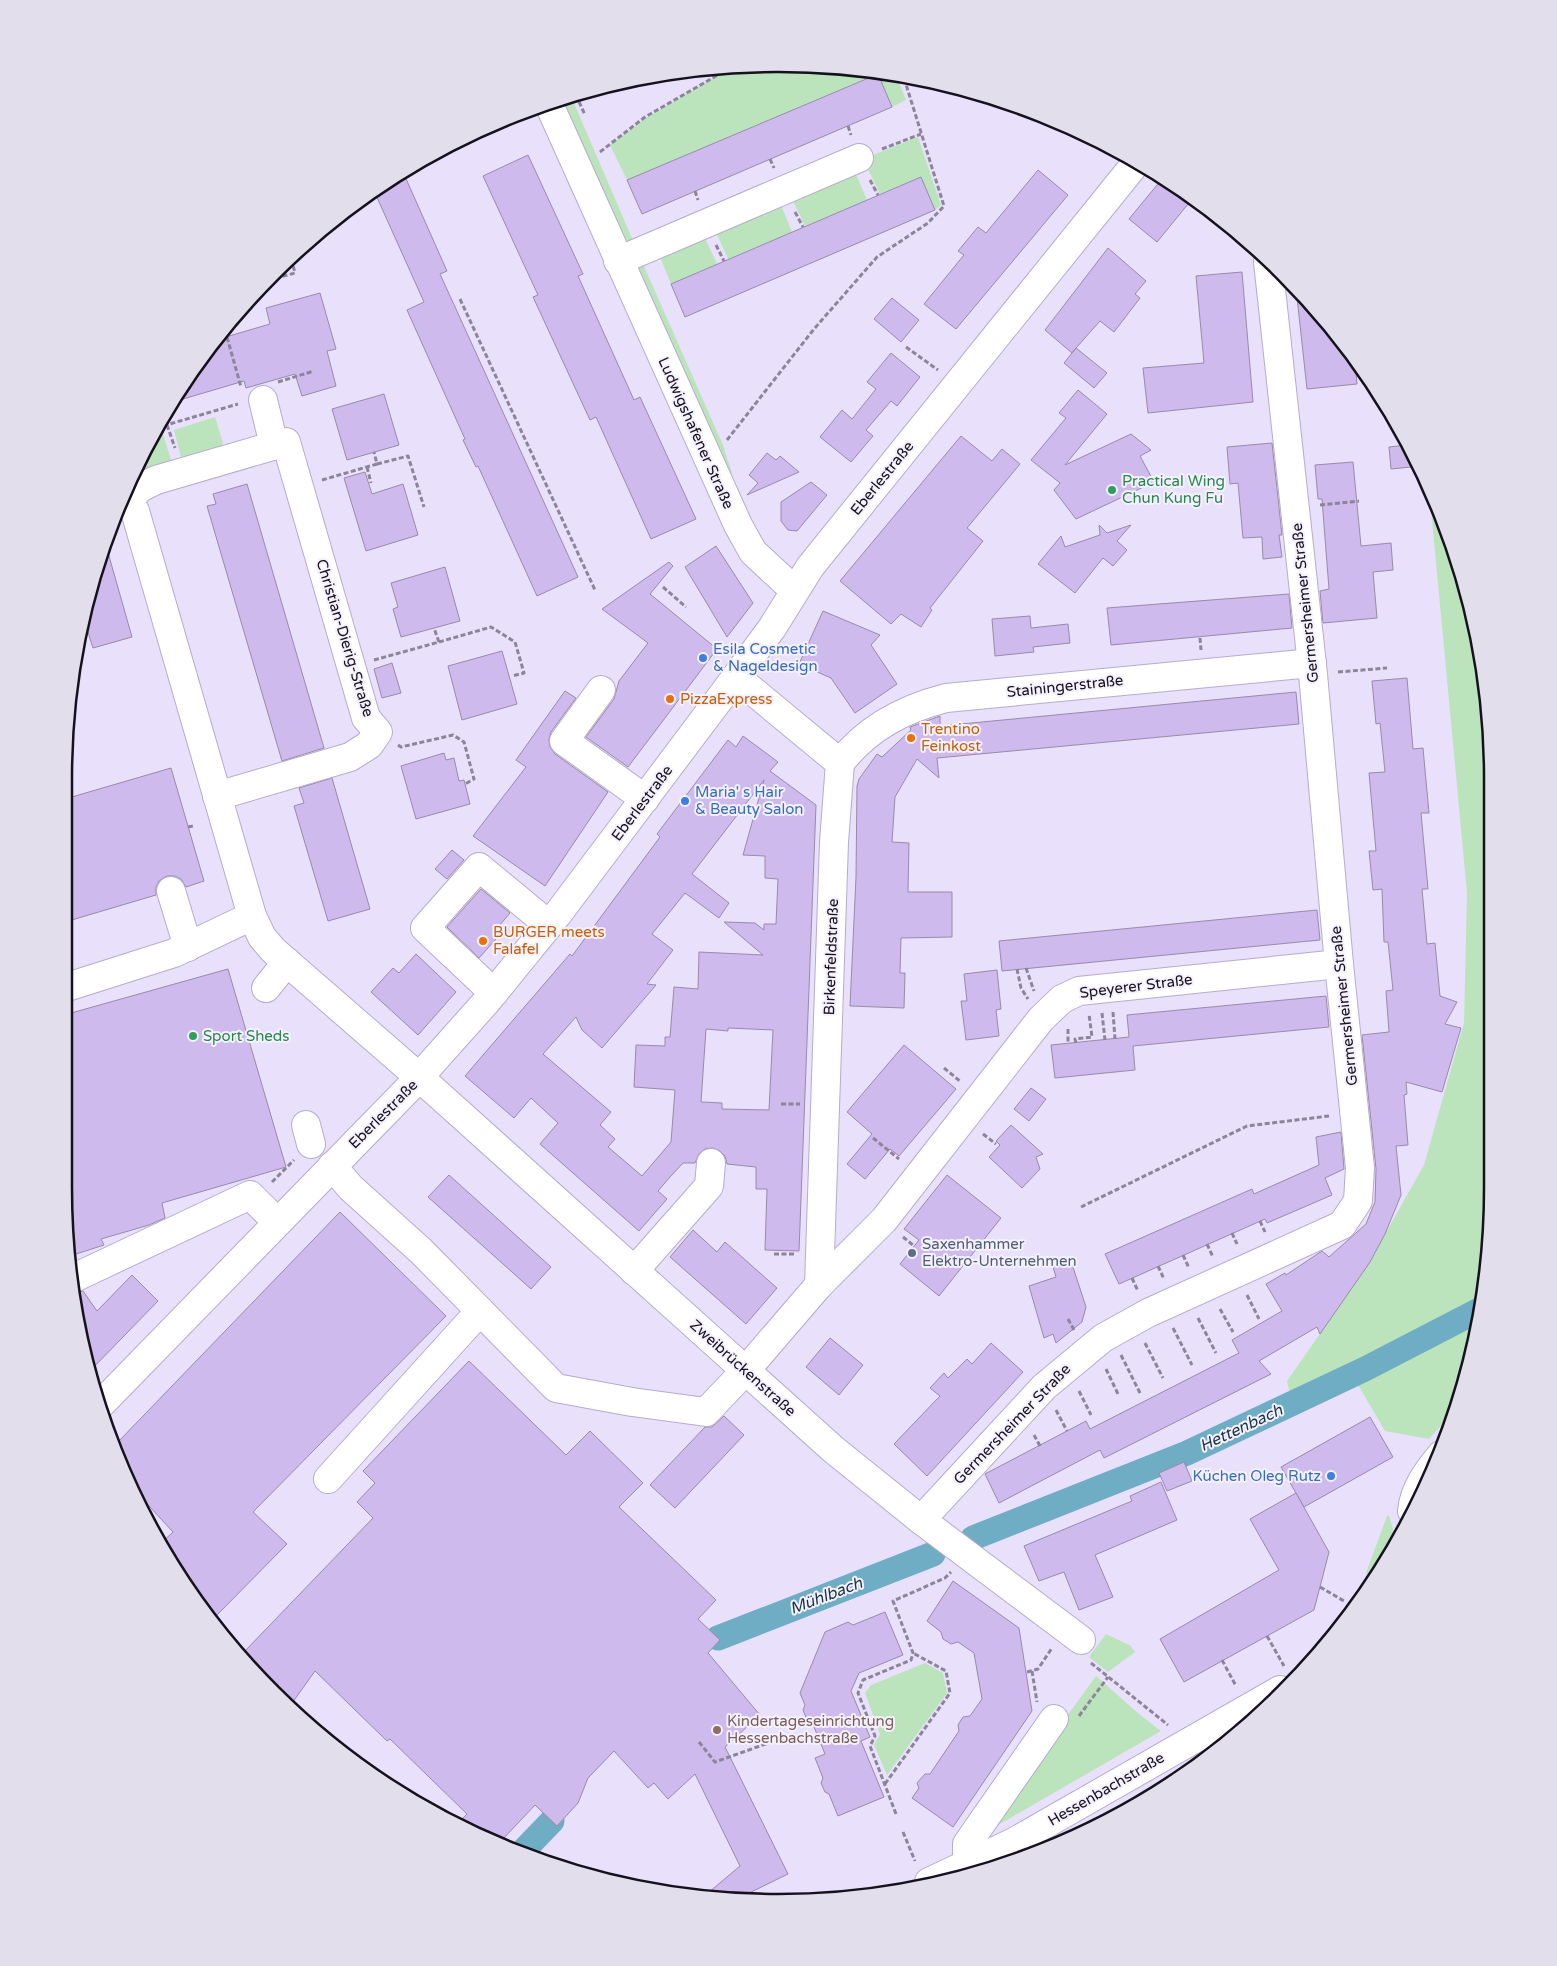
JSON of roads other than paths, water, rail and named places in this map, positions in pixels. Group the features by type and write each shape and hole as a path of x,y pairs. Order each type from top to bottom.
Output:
{"street":[{"name":"Ludwigshafener Straße","path":"552,110 738,526 753,552 794,590"},
{"path":"618,261 855,147"},
{"name":"Eberlestraße","path":"106,1399 419,1077 494,993 549,925 736,677 772,628 810,567 1133,167"},
{"name":"Germersheimer Straße","path":"921,1520 1044,1387 1088,1348 1122,1327 1174,1301 1342,1225 1358,1200 1360,1168 1355,1112 1339,964 1312,669 1269,271"},
{"path":"131,496 140,488 156,480 274,445 250,398"},
{"name":"Christian-Dierig-Straße","path":"218,796 350,757 369,745 378,732 366,718 286,442 274,445"},
{"path":"128,504 135,511 140,526 252,916 262,936 287,962 419,1077"},
{"name":"Stainingerstraße","path":"840,763 873,729 916,706 946,698 1312,669"},
{"path":"736,677 840,763"},
{"path":"601,690 564,741 645,799"},
{"name":"Birkenfeldstraße","path":"819,1285 834,842 840,763"},
{"path":"494,993 425,928 479,867 549,925"},
{"path":"171,891 188,946"},
{"path":"72,985 174,953 252,916"},
{"path":"266,988 287,962"},
{"name":"Speyerer Straße","path":"819,1285 884,1220 1041,1019 1062,999 1084,991 1339,964"},
{"name":"Zweibrückenstraße","path":"419,1077 834,1450 921,1520 1074,1634"},
{"path":"634,1271 709,1186 711,1163"},
{"path":"332,1166 351,1188 421,1251 556,1388 632,1402 706,1412 746,1370 819,1285"},
{"path":"79,1276 250,1195 277,1222"},
{"path":"328,1479 480,1311"},
{"name":"Hessenbachstraße","path":"923,1874 966,1865 1014,1842 1182,1746 1282,1678"},
{"path":"966,1865 967,1844 1054,1719"}],"waterway":[{"name":"Hettenbach","path":"973,1538 1187,1453 1365,1369 1473,1313"},
{"name":"Mühlbach","path":"718,1638 933,1554"},
{"name":"Mühlbach","path":"527,1847 552,1821"}],"place":[{"name":"Practical Wing Chun Kung Fu","path":"1112,490"},
{"name":"Esila Cosmetic & Nageldesign","path":"703,658"},
{"name":"PizzaExpress","path":"670,699"},
{"name":"Trentino Feinkost","path":"911,738"},
{"name":"Maria' s Hair & Beauty Salon","path":"685,801"},
{"name":"BURGER meets Falafel","path":"483,941"},
{"name":"Sport Sheds","path":"193,1036"},
{"name":"Saxenhammer Elektro-Unternehmen","path":"912,1253"},
{"name":"Küchen Oleg Rutz","path":"1331,1476"},
{"name":"Kindertageseinrichtung Hessenbachstraße","path":"717,1730"}]}
